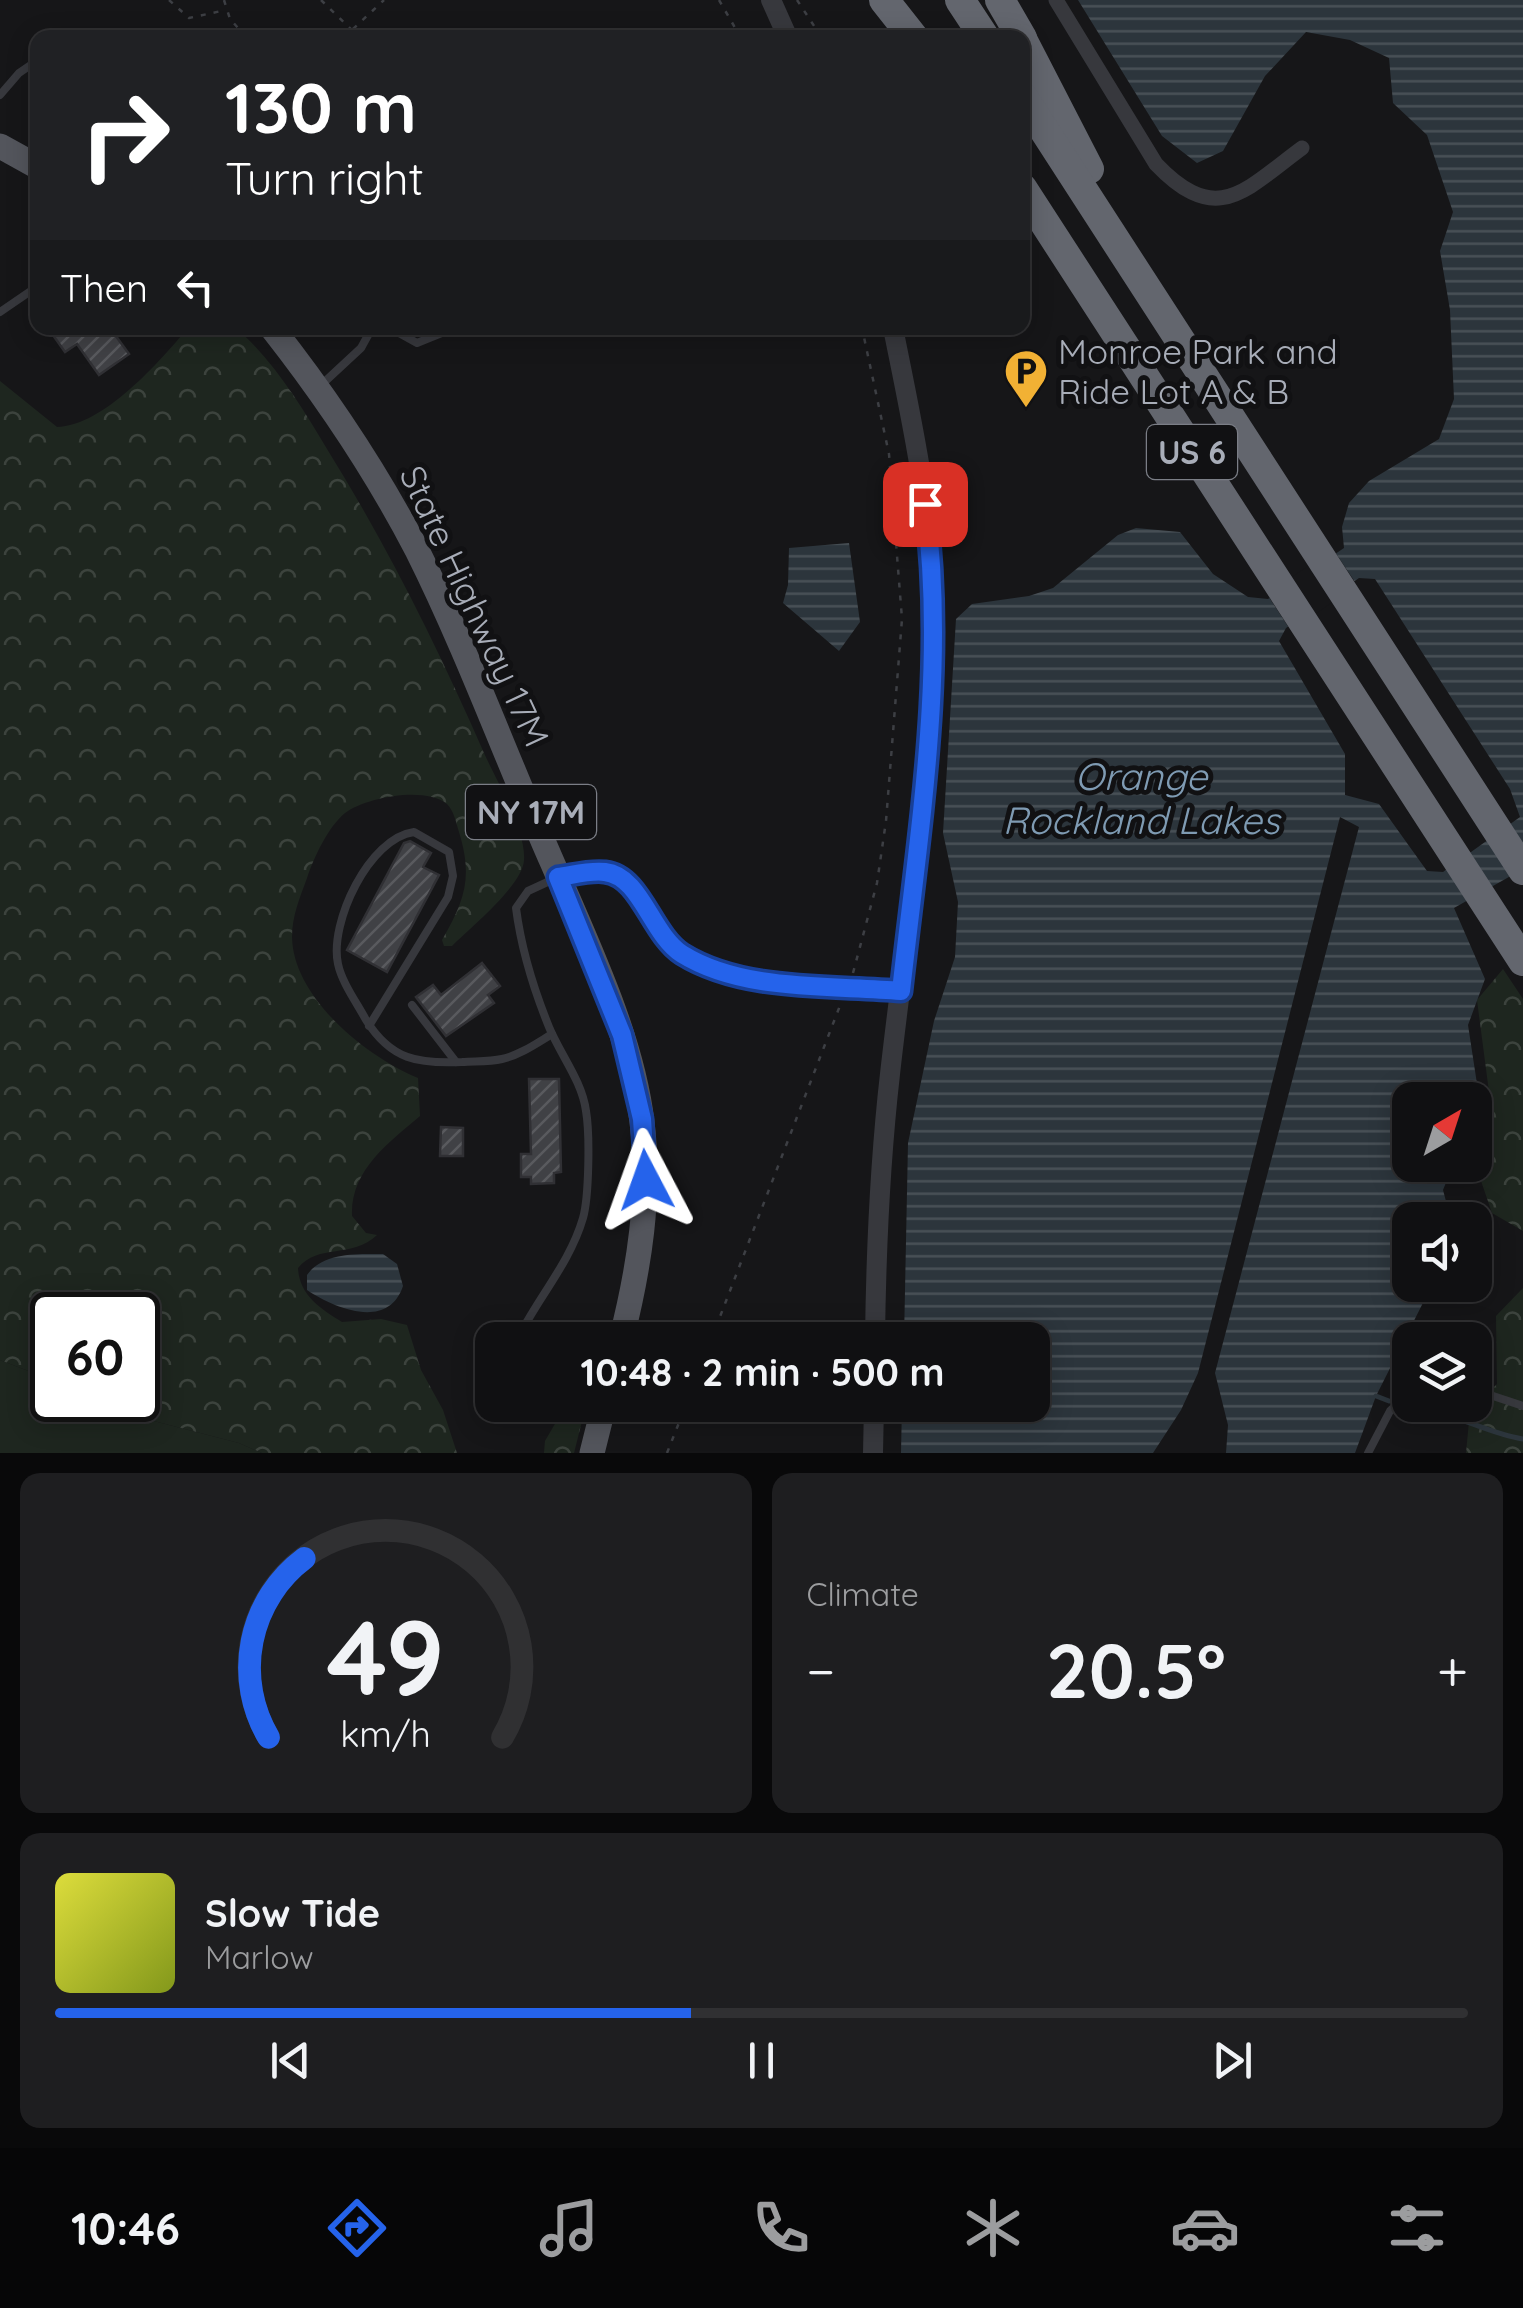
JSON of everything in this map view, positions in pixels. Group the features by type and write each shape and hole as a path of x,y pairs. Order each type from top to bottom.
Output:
{"highway":[{"path":"884,0 908,30"},
{"path":"900,0 920,30"},
{"path":"960,0 979,30"},
{"path":"1000,0 1017,30"},
{"path":"1030,54 1098,186 1130,238 1169,322"},
{"name":"US 6","path":"1030,108 1523,870"},
{"name":"US 6","path":"1030,200 1523,962"}],"main road":[{"path":"0,146 30,163"},
{"name":"State Highway 17M","path":"277,335 368,461 417,552 474,677 622,1035 642,1119 646,1180 640,1252 625,1322"},
{"path":"592,1453 600,1422"}],"street":[{"path":"771,0 784,30"},
{"path":"1056,0 1156,164 1176,185 1198,197 1218,199 1240,194 1302,148"},
{"path":"875,1322 885,1134 930,728 933,613 924,496 893,335"},
{"path":"558,877 606,872 621,877 670,944 683,954 718,968 775,982 901,991"},
{"path":"873,1453 874,1422"}],"lane":[{"path":"0,95 30,65"},
{"path":"0,312 30,291"},
{"path":"319,388 361,348 368,335"},
{"path":"403,335 417,343 437,335"},
{"path":"369,1026 448,897 454,876 449,852 414,832 401,834 357,878 339,934 340,970 369,1026 384,1044 425,1064 501,1059 552,1034"},
{"path":"528,1322 562,1265 581,1224 586,1200 587,1112 552,1034 529,965 516,908 528,891 558,877"},
{"path":"412,1005 456,1062"},
{"path":"1492,1396 1523,1406"},
{"path":"1368,1453 1392,1408"}],"path":[{"path":"169,0 189,18 226,10"},
{"path":"224,0 226,10 241,30"},
{"path":"322,0 352,30 384,0"},
{"path":"719,0 737,30"},
{"path":"798,0 817,30"},
{"path":"718,1322 847,986 867,924 882,852 894,758 902,619 889,454 864,335"},
{"path":"667,1453 679,1422"}],"green space":[{"path":"182,335 243,335 262,354 297,401 371,523 449,675 520,834 524,860 515,881 452,946 444,946 442,940 461,900 466,875 463,848 449,807 437,799 411,795 381,798 355,807 327,834 299,899 292,929 296,960 319,1003 377,1056 418,1078 420,1116 373,1159 357,1185 352,1216 366,1233 377,1235 357,1247 306,1260 298,1268 299,1278 312,1300 342,1322 381,1319 407,1325 421,1370 443,1410 457,1453 262,1453 239,1443 158,1422 160,1292 30,1292 30,1372 0,1360 0,381 57,427 93,416 130,390"},
{"path":"1503,969 1523,999 1523,1231 1492,1213 1492,1202 1488,1202 1481,1182 1492,1182 1492,1082 1488,1082 1477,1000"},
{"path":"1523,1288 1523,1453 1466,1453 1469,1422 1492,1422 1492,1389 1497,1384 1496,1316"},
{"path":"0,1360 30,1372 30,1422 158,1422 239,1443 262,1453 0,1453"},
{"path":"556,1422 582,1422 574,1453 544,1453 545,1441"}],"water":[{"name":"Orange Rockland Lakes","path":"1078,0 1523,0 1523,869 1454,908 1485,979 1468,1025 1477,1082 1392,1082 1392,1182 1446,1182 1443,1190 1446,1202 1392,1202 1392,1302 1423,1302 1413,1322 1392,1322 1392,1364 1355,1453 1226,1453 1228,1425 1215,1373 1359,827 1340,817 1198,1373 1181,1410 1153,1453 901,1453 902,1422 1050,1422 1050,1322 904,1322 908,1143 934,1021 955,957 958,902 943,833 956,619 972,604 1029,596 1053,588 1118,535 1136,528 1180,532 1213,574 1248,597 1268,599 1344,548 1342,527 1349,503 1369,481 1439,439 1454,399 1450,310 1440,251 1453,212 1427,135 1393,103 1389,58 1350,40 1306,32 1265,76 1223,151 1197,163 1162,136","holes":["1359,578 1375,579 1510,789 1520,817 1443,872 1427,871 1379,804 1345,795 1345,754 1279,641 1286,628"]},
{"path":"849,543 860,622 839,651 783,603 788,585 789,548"},
{"path":"383,1254 397,1264 403,1286 396,1300 385,1308 373,1312 345,1309 307,1290 307,1275 322,1262 341,1256"}],"pier":[{"path":"1333,549 1357,585 1291,631 1267,594"}],"building":[{"path":"53,335 115,335 129,354 99,375 77,344 65,352"},
{"path":"410,841 431,853 423,867 439,875 387,972 347,950 404,843"},
{"path":"482,963 500,986 488,995 494,1003 446,1036 416,997 433,985 441,995"},
{"path":"529,1079 559,1079 561,1172 554,1173 554,1183 531,1184 531,1177 521,1177 521,1154 531,1154"},
{"path":"441,1127 463,1128 463,1156 440,1156"}],"waterway":[{"path":"1376,1396 1389,1401"},
{"path":"1466,1422 1523,1439"}],"place":[{"name":"Monroe Park and Ride Lot A & B","path":"1026,409"}],"route":[{"path":"646,1180 642,1119 622,1035 558,877 606,872 621,877 670,944 683,954 742,976 901,991 931,711 933,613 925,504"}]}
